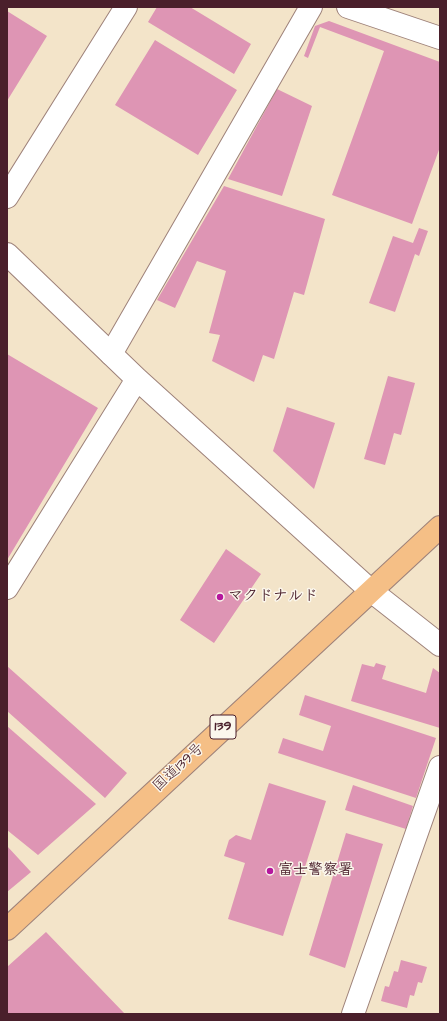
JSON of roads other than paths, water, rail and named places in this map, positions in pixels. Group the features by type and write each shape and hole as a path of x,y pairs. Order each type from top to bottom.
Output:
{"highway":[{"name":"国道139号","path":"7,929 370,590 440,527"}],"street":[{"path":"7,197 126,7"},
{"path":"111,354 311,7"},
{"path":"348,7 440,38"},
{"path":"7,254 137,379 370,590 440,645"},
{"path":"7,588 137,379"},
{"path":"353,1014 440,767"}],"place":[{"name":"マクドナルド","path":"220,597"},
{"name":"富士警察署","path":"270,871"}]}
